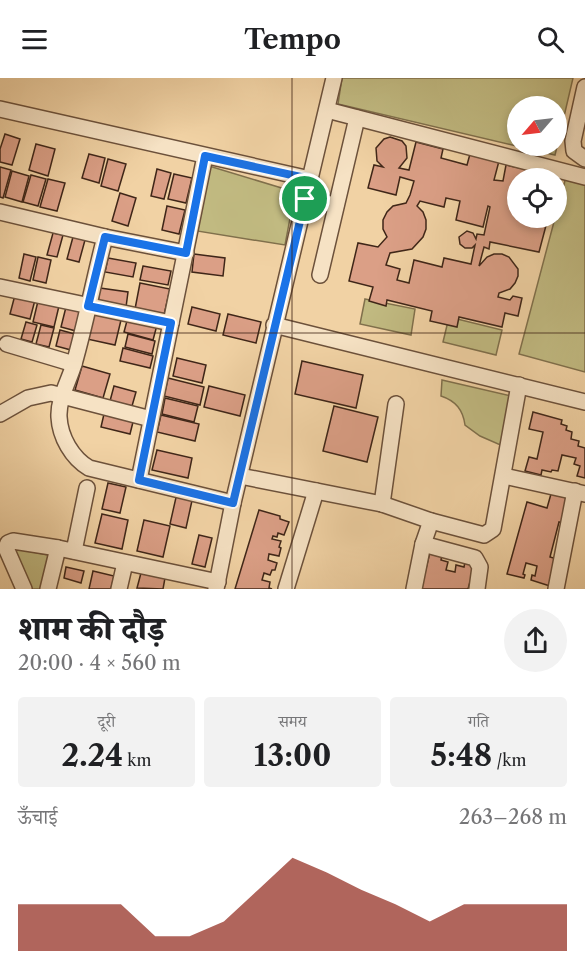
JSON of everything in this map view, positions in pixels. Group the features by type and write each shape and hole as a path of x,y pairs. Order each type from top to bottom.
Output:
{"street":[{"path":"24,589 6,548 8,543 18,540 125,562 217,585 233,503 334,78"},
{"path":"585,87 573,141 574,151 585,159"},
{"path":"0,109 310,179"},
{"path":"327,110 585,177"},
{"path":"320,275 357,118"},
{"path":"139,480 205,156"},
{"path":"305,199 336,205"},
{"path":"0,212 105,237 186,253"},
{"path":"105,237 59,417 68,446 78,461 89,468 233,503"},
{"path":"0,286 171,323"},
{"path":"274,326 585,402"},
{"path":"7,344 74,364"},
{"path":"240,476 382,504 430,521 484,535 493,529 519,386"},
{"path":"0,414 40,394 51,393 151,419"},
{"path":"382,504 396,404"},
{"path":"504,476 580,493 556,589"},
{"path":"74,551 87,489"},
{"path":"286,589 316,491"},
{"path":"414,589 430,521"},
{"path":"423,544 475,558 480,567 477,589"},
{"path":"48,589 58,548"},
{"path":"119,589 125,562"}],"shaded area":[{"path":"342,78 573,78 567,104 567,96 507,96 507,144 338,104"},
{"path":"209,166 295,192 285,245 197,231"},
{"path":"567,172 585,177 585,372 519,354 552,228 567,228"},
{"path":"365,299 415,309 411,335 360,324"},
{"path":"449,317 502,330 496,355 443,342"},
{"path":"442,380 515,397 505,447 480,436 465,425 458,407 441,396"},
{"path":"13,548 53,556 47,589 32,589"}],"building":[{"path":"5,134 20,139 12,165 0,162 0,149"},
{"path":"390,137 402,141 406,146 407,158 399,168 409,170 416,142 443,149 441,158 467,165 470,154 499,161 494,180 503,181 506,165 520,168 507,168 507,228 545,228 539,252 490,242 489,249 484,247 479,266 487,257 494,254 509,257 518,269 518,276 510,289 499,293 498,297 510,300 513,296 522,298 518,316 505,313 502,327 459,317 457,327 430,321 432,311 387,300 386,306 369,301 373,287 349,281 358,243 378,247 387,237 383,229 383,220 387,212 393,206 406,203 414,181 400,177 396,195 368,188 374,165 383,167 377,161 376,148 384,139","holes":["446,198 460,201 456,220 483,227 488,206 490,207 484,235 477,234 476,239 473,233 467,231 459,237 460,244 465,248 472,248 475,245 471,264 444,258 442,267 414,260 409,283 397,280 400,269 386,265 390,253 412,249 423,237 426,220 423,212 417,206 420,201 444,207"]},
{"path":"36,144 55,149 48,176 29,170"},
{"path":"89,154 105,158 99,183 82,178"},
{"path":"108,159 126,164 118,191 101,186"},
{"path":"0,167 11,170 3,198 0,197"},
{"path":"157,169 171,173 164,199 151,196"},
{"path":"12,171 29,176 22,202 5,197"},
{"path":"174,174 192,178 186,203 168,199"},
{"path":"31,175 46,179 38,206 23,202"},
{"path":"48,179 65,183 57,211 40,207"},
{"path":"120,193 136,198 128,226 112,221"},
{"path":"167,206 185,210 179,234 162,230"},
{"path":"53,233 63,235 57,257 47,255"},
{"path":"73,237 85,240 79,262 67,259"},
{"path":"24,254 36,257 30,281 19,278"},
{"path":"194,254 225,258 223,276 192,272"},
{"path":"38,257 51,260 46,283 33,280"},
{"path":"108,258 136,263 133,277 105,272"},
{"path":"143,266 171,271 168,285 140,280"},
{"path":"140,283 170,289 164,315 135,309"},
{"path":"100,288 128,292 126,307 98,302"},
{"path":"15,295 35,300 30,319 10,314"},
{"path":"38,301 59,306 54,327 33,322"},
{"path":"66,307 81,311 76,331 61,327"},
{"path":"192,307 220,314 216,331 188,324"},
{"path":"92,313 121,320 115,345 87,339"},
{"path":"228,314 261,322 256,343 223,335"},
{"path":"128,317 157,325 153,340 124,332"},
{"path":"26,322 37,325 32,342 21,339"},
{"path":"41,325 54,328 49,347 36,344"},
{"path":"60,330 75,334 71,350 56,346"},
{"path":"128,334 155,341 152,354 125,347"},
{"path":"123,348 153,356 150,368 120,361"},
{"path":"177,358 206,365 202,383 173,376"},
{"path":"302,361 363,375 356,408 295,394"},
{"path":"82,366 110,374 103,398 75,390"},
{"path":"168,378 204,387 200,405 164,396"},
{"path":"114,386 136,392 132,406 110,401"},
{"path":"209,386 245,395 240,416 204,407"},
{"path":"165,398 198,406 194,422 162,414"},
{"path":"334,406 378,417 367,462 323,451"},
{"path":"533,412 562,420 561,424 567,426 566,430 572,432 571,439 579,441 578,446 585,448 585,478 577,476 580,466 574,464 576,458 562,455 558,471 542,470 541,475 525,471 529,457 537,459 543,432 529,429"},
{"path":"104,414 133,422 130,434 101,427"},
{"path":"161,415 199,424 195,441 157,432"},
{"path":"157,450 192,458 188,478 152,470"},
{"path":"108,483 126,487 120,513 102,509"},
{"path":"177,493 193,496 186,528 170,524"},
{"path":"551,494 568,498 563,523 559,522 550,557 557,559 553,587 531,580 532,575 535,576 537,566 526,563 524,578 507,574 527,502 547,508"},
{"path":"259,510 280,516 280,519 289,522 284,535 278,533 277,537 273,536 272,539 281,541 279,547 281,548 279,556 269,554 268,560 277,563 270,575 264,573 262,580 270,582 269,588 272,589 235,589"},
{"path":"102,514 128,520 122,549 95,543"},
{"path":"144,520 170,526 163,557 137,551"},
{"path":"199,535 212,538 205,567 192,564"},
{"path":"430,552 442,555 441,560 448,562 446,570 455,572 456,565 464,567 465,562 477,565 473,583 470,582 468,589 421,589"},
{"path":"66,567 84,571 81,583 64,578"},
{"path":"93,571 114,576 111,589 89,589"},
{"path":"141,573 165,578 163,589 137,588"}],"route":[{"path":"205,156 310,179 305,199 233,503 139,480 171,323 88,306 105,237 186,253 205,156"}]}
